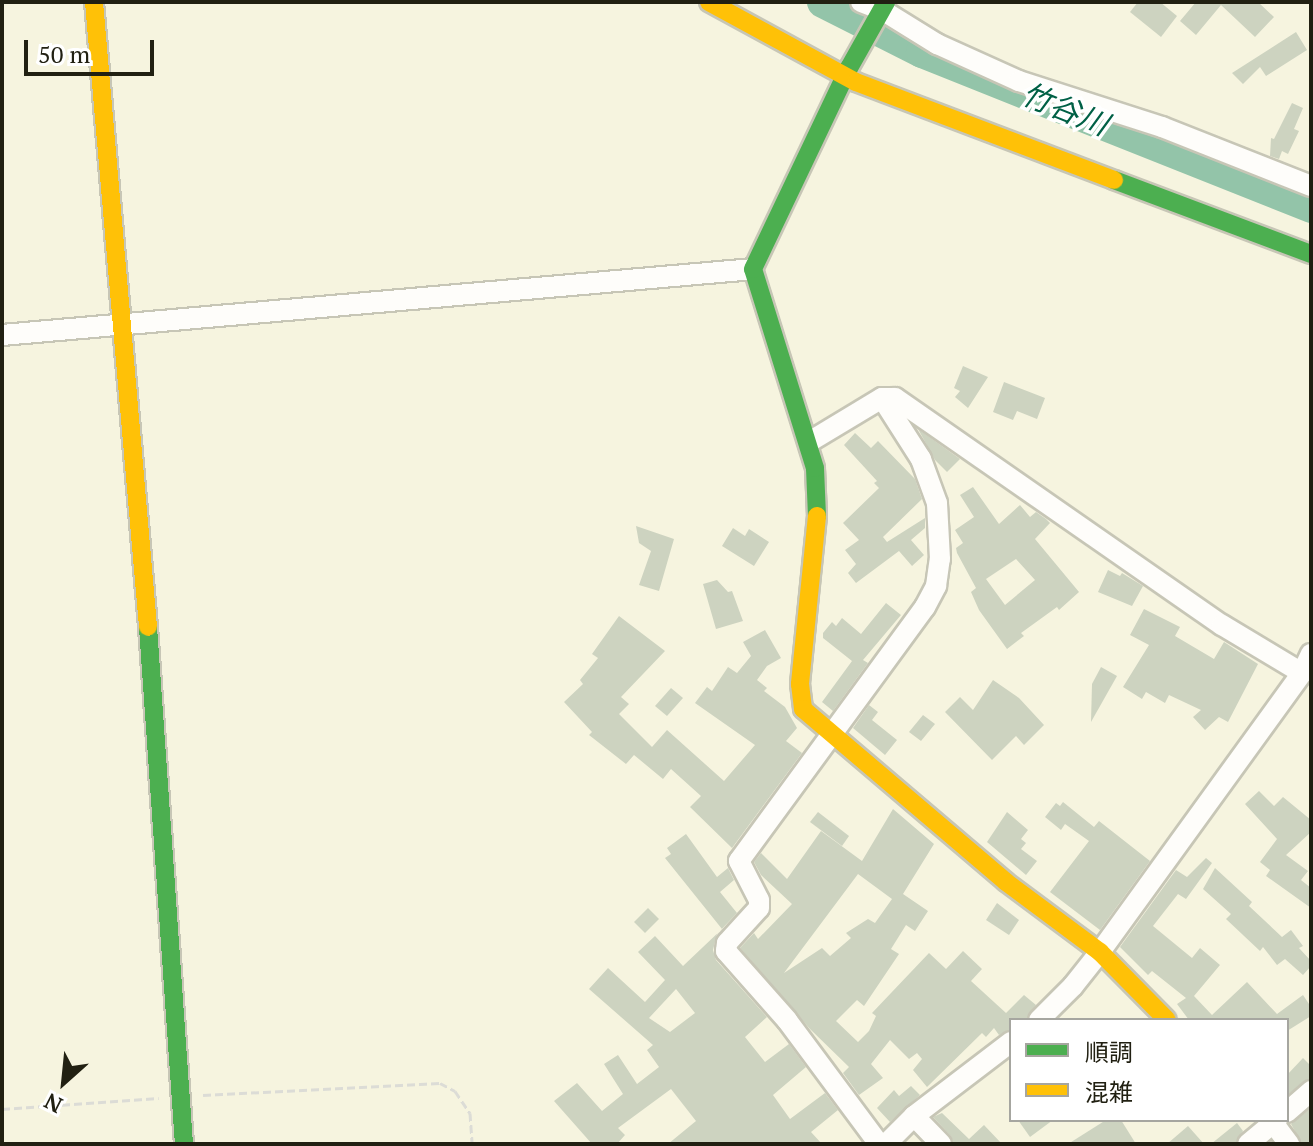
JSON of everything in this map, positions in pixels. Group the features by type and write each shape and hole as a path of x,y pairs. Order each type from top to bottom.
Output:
{"street":[{"path":"94,2 160,763 184,1144"},
{"path":"709,2 847,72 1311,254"},
{"path":"1165,1018 1100,952 1006,882 803,709 800,684 817,519 815,468 753,269 876,8 937,44 1019,81 1162,127 1311,186"},
{"path":"2,335 753,269"},
{"path":"809,442 882,398 895,398 1222,625 1307,663 1100,952 1073,986 1041,1018"},
{"path":"879,1144 787,1020 726,951 727,943 759,908 759,900 739,861 830,732 925,607 936,586 940,559 937,503 921,459 882,398"},
{"path":"886,1144 914,1116 1009,1044"},
{"path":"1289,1109 1311,1091"},
{"path":"914,1116 941,1144"},
{"path":"1248,1144 1274,1122"},
{"path":"1278,1122 1289,1144"}],"path":[{"path":"2,1109 180,1096 440,1083 455,1091 470,1113 472,1144"}],"building":[{"path":"1138,2 1160,2 1177,16 1161,37 1130,12"},
{"path":"1196,2 1258,2 1274,17 1255,37 1221,5 1196,35 1180,21"},
{"path":"1296,32 1307,50 1266,76 1260,67 1243,84 1232,73"},
{"path":"1292,103 1303,108 1294,129 1299,131 1288,154 1282,151 1279,159 1270,156 1271,138 1274,139"},
{"path":"963,366 988,377 968,408 955,397 960,391 954,388"},
{"path":"1004,382 1045,398 1037,419 1017,411 1013,420 993,412"},
{"path":"918,429 960,459 947,472 935,460"},
{"path":"855,433 871,448 878,441 915,479 922,499 883,537 887,542 925,518 925,528 911,540 924,555 912,566 899,551 856,583 848,573 856,564 845,550 859,540 843,523 879,488 874,483 877,481 844,445"},
{"path":"973,487 999,524 1020,505 1030,517 1036,512 1046,519 1050,523 1035,539 1079,592 1059,610 1057,607 1021,633 1024,636 1007,649 979,610 971,592 976,588 957,553 956,548 963,543 955,530 974,517 960,495","holes":["1016,559 1035,580 1005,605 986,579"]},
{"path":"636,526 674,539 659,591 639,585 651,551 639,543"},
{"path":"733,528 745,536 749,529 769,542 754,566 722,546"},
{"path":"1108,570 1120,576 1122,573 1143,586 1132,606 1098,592"},
{"path":"717,580 728,592 732,591 743,621 716,629 703,584"},
{"path":"886,603 901,615 863,660 868,663 833,711 822,702 852,661 823,638 823,633 832,622 836,626 842,618 861,634"},
{"path":"1144,609 1180,627 1175,636 1214,659 1224,642 1258,664 1228,722 1219,717 1205,730 1193,717 1201,710 1169,695 1165,703 1146,692 1142,699 1123,687 1149,645 1130,635"},
{"path":"619,616 665,651 621,697 629,704 619,714 652,747 667,730 724,781 755,745 695,703 707,687 712,691 728,667 737,673 751,656 743,642 765,630 781,658 767,666 757,680 767,688 764,691 785,707 797,728 786,741 802,753 732,848 690,807 701,796 671,769 663,779 634,755 626,764 589,735 592,732 564,702 583,684 580,680 598,658 592,654"},
{"path":"1101,667 1117,676 1091,722 1092,684"},
{"path":"993,680 1019,698 1044,725 1024,745 1016,736 992,760 945,712 960,697 973,710"},
{"path":"671,688 683,698 667,716 655,706"},
{"path":"869,705 878,712 872,720 897,740 885,755 853,728"},
{"path":"923,715 935,724 921,741 909,732"},
{"path":"1259,791 1274,806 1283,797 1311,820 1311,832 1286,855 1308,871 1301,880 1311,888 1311,908 1266,876 1270,870 1260,862 1277,839 1245,804"},
{"path":"1063,802 1094,827 1099,821 1150,861 1100,930 1050,892 1089,841 1065,824 1061,830 1045,817 1056,803 1060,806"},
{"path":"893,809 934,844 903,894 928,911 915,931 906,925 891,949 899,954 864,1006 857,1000 836,1021 858,1042 869,1031 876,1016 872,1013 929,953 946,969 963,951 982,969 971,981 1006,1013 1024,995 1036,1005 1027,1018 1009,1018 1009,1030 999,1035 994,1028 986,1037 982,1033 927,1087 913,1070 922,1059 917,1053 909,1059 890,1040 871,1064 883,1078 859,1095 843,1073 849,1067 810,1029 740,948 754,933 758,939 792,904 761,875 754,862 761,853 787,879 821,831 862,861","holes":["858,874 892,899 875,923 868,919 846,933 851,938 830,956 822,948 784,973"]},
{"path":"818,812 849,836 842,846 810,822"},
{"path":"1007,812 1028,830 1021,839 1026,843 1021,849 1037,861 1026,875 987,842"},
{"path":"686,834 717,877 728,868 734,880 720,892 737,913 722,929 665,858 671,854 667,848"},
{"path":"1206,858 1212,863 1186,899 1178,894 1153,926 1192,958 1200,948 1220,965 1194,996 1212,1015 1247,982 1277,1014 1303,995 1311,1007 1311,1016 1289,1030 1289,1018 1188,1018 1177,1004 1186,998 1152,971 1148,975 1120,947 1176,870 1187,877"},
{"path":"1215,868 1252,902 1249,906 1282,937 1291,930 1303,946 1299,948 1311,961 1311,966 1303,975 1285,959 1277,965 1263,947 1260,951 1226,919 1231,914 1203,889"},
{"path":"997,903 1019,920 1009,935 986,920"},
{"path":"648,908 659,919 645,933 634,922"},
{"path":"720,931 713,950 716,960 767,1017 745,1037 765,1062 789,1044 806,1067 773,1095 790,1119 825,1093 838,1110 811,1132 822,1144 668,1144 696,1121 671,1089 618,1128 625,1135 617,1144 592,1144 554,1101 577,1083 602,1111 623,1094 604,1064 618,1055 637,1084 659,1067 647,1050 653,1045 589,989 608,968 645,1002 665,980 638,952 655,936 683,966","holes":["676,989 695,1013 670,1032 649,1018"]},
{"path":"1303,1058 1311,1066 1311,1078 1289,1094 1289,1073"},
{"path":"911,1086 920,1095 890,1122 877,1108 894,1090 899,1096"},
{"path":"1311,1108 1311,1144 1302,1144 1291,1124"},
{"path":"942,1113 969,1139 984,1125 1002,1144 954,1144 933,1117"},
{"path":"1019,1122 1050,1122 1030,1137"},
{"path":"1103,1122 1122,1122 1136,1144 1068,1144"},
{"path":"1237,1123 1243,1131 1235,1144 1211,1144"},
{"path":"1188,1126 1204,1144 1167,1144"}],"waterway":[{"name":"竹谷川","path":"823,2 922,52 1311,207"}],"traffic: fast":[{"path":"817,516 815,468 753,269 849,68 886,2"},
{"path":"1114,180 1311,254"},
{"path":"148,627 184,1144"}],"traffic: slow":[{"path":"94,2 148,627"},
{"path":"709,2 856,82 1114,180"},
{"path":"817,516 800,684 803,709 1006,882 1100,952 1165,1018"}]}
